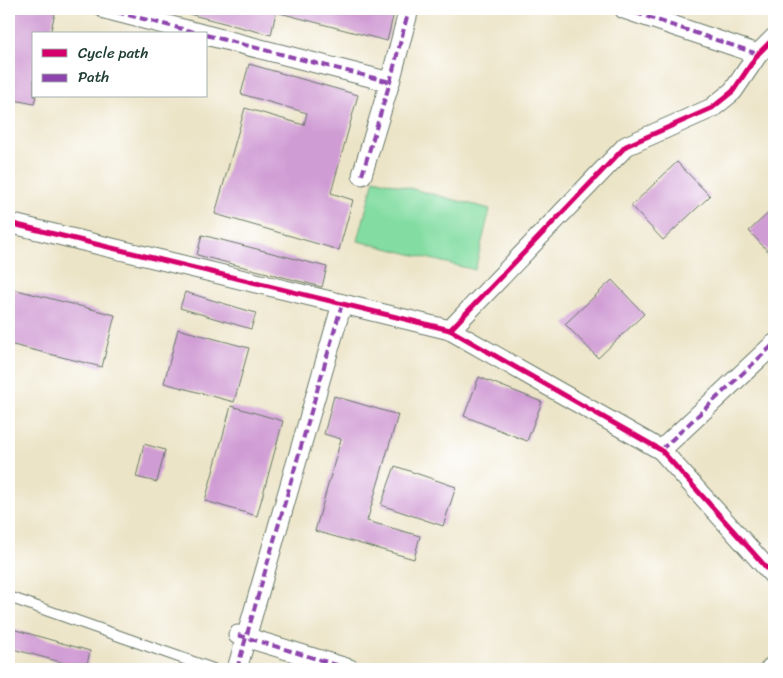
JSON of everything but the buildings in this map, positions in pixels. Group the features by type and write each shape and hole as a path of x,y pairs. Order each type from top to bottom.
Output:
{"street":[{"path":"105,9 194,32"},
{"path":"362,175 390,82 408,9"},
{"path":"624,9 758,54"},
{"path":"208,36 390,82"},
{"path":"450,330 626,146 712,108 732,91 758,54 774,38"},
{"path":"9,223 450,330 661,450 774,576"},
{"path":"237,669 242,637 342,304"},
{"path":"661,450 774,344"},
{"path":"242,637 350,669"},
{"path":"770,669 774,665"}],"lane":[{"path":"9,597 213,669"}],"green space":[{"path":"374,179 490,209 475,270 358,241"}],"marked path":[{"path":"105,9 194,32"},
{"path":"362,175 390,82 409,9"},
{"path":"624,9 758,54"},
{"path":"208,36 390,82"},
{"path":"237,669 342,304"},
{"path":"661,450 774,344"},
{"path":"238,635 350,669"},
{"path":"770,669 774,665"}],"cycle path":[{"path":"450,330 626,146 712,108 733,91 758,54 774,38"},
{"path":"9,223 450,330 661,450 774,576"}]}
